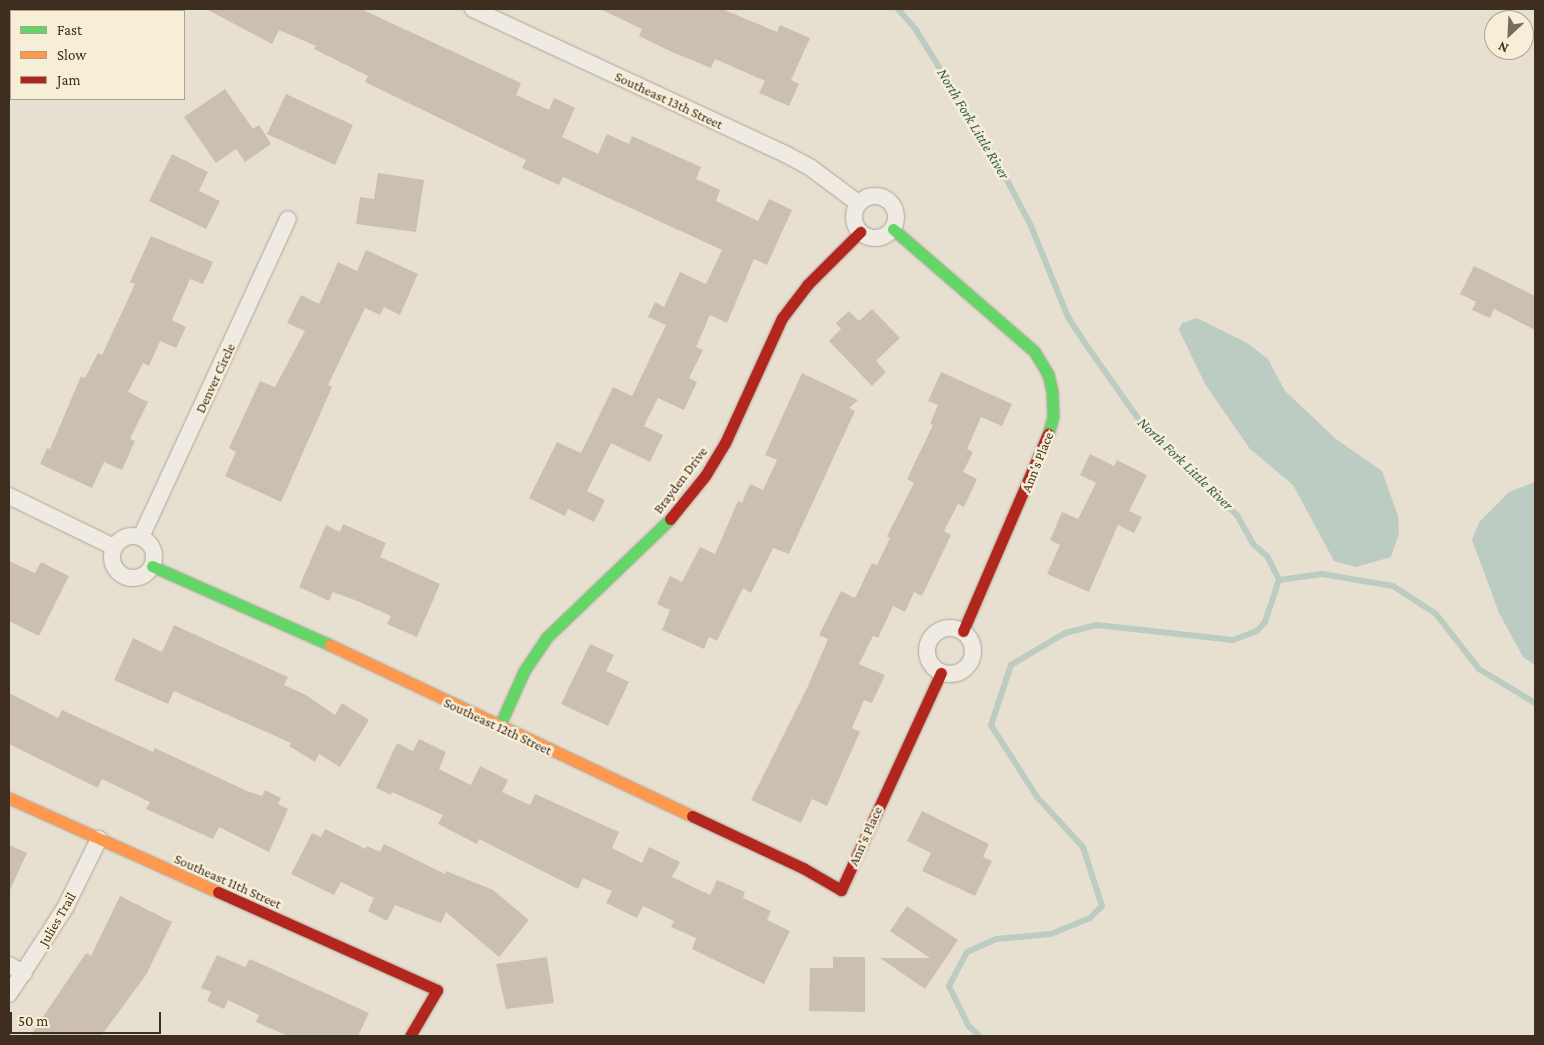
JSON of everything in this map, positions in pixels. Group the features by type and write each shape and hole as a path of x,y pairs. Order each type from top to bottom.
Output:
{"street":[{"name":"Southeast 13th Street","path":"473,9 795,159 858,203"},
{"path":"868,197 887,198 896,211 893,229 882,238 872,238 860,232 854,218 858,203 868,197"},
{"name":"Denver Circle","path":"141,537 288,219"},
{"name":"Ann's Place","path":"893,229 1034,351 1048,374 1052,390 1053,417 1044,449 963,631"},
{"name":"Brayden Drive","path":"499,728 524,671 546,638 665,525 705,476 725,443 782,318 808,284 860,232"},
{"path":"9,496 114,547"},
{"path":"141,537 154,553 152,566 137,577 122,574 112,561 114,547 124,538 141,537"},
{"name":"Southeast 12th Street","path":"152,566 342,651 499,728 803,868 841,890"},
{"path":"942,629 963,631 973,646 972,661 962,672 941,673 930,663 926,651 931,637 942,629"},
{"name":"Ann's Place","path":"841,890 941,673"},
{"name":"Southeast 11th Street","path":"9,798 437,990 410,1036"},
{"name":"Julies Trail","path":"9,994 65,908 99,839"},
{"path":"9,965 24,973"}],"shaded area":[{"path":"1197,318 1247,343 1268,359 1285,391 1336,439 1382,471 1398,516 1399,534 1391,557 1356,567 1334,561 1293,485 1250,449 1205,384 1179,330 1182,323"},
{"path":"1535,482 1535,665 1523,657 1499,613 1472,540 1479,522 1509,492"}],"building":[{"path":"206,9 361,9 521,83 516,95 549,110 554,98 575,108 562,137 598,154 607,134 629,144 632,136 701,167 696,179 720,190 716,201 758,221 769,199 792,210 767,265 754,259 727,323 710,315 696,347 703,350 689,378 697,382 684,410 658,398 644,426 663,435 650,462 611,443 587,491 605,500 594,522 568,509 565,516 529,498 557,442 581,453 613,387 632,396 666,325 648,317 655,302 664,307 680,272 706,284 722,250 563,177 559,185 522,168 526,160 365,82 368,76 314,49 316,46 279,30 272,44"},
{"path":"600,9 722,9 777,32 780,25 810,38 791,80 799,84 789,106 759,93 765,81 715,59 711,68 672,52 639,36 642,29"},
{"path":"225,89 253,129 259,125 271,144 245,162 236,149 216,163 184,117"},
{"path":"286,94 353,125 335,165 267,134"},
{"path":"172,154 208,172 199,191 220,201 206,229 149,201"},
{"path":"378,173 424,180 416,232 356,224 360,197 374,199"},
{"path":"151,236 213,262 203,284 190,279 172,320 186,327 176,348 160,341 149,366 143,363 128,392 148,402 130,439 135,441 122,470 104,462 92,488 40,464 47,448 50,449 81,376 85,378 98,353 102,355 135,284 130,282"},
{"path":"366,250 418,274 400,315 384,307 380,315 365,308 328,385 332,387 281,502 225,476 236,452 229,448 260,381 275,387 305,331 287,323 301,295 319,304 338,262 357,271"},
{"path":"1474,266 1535,296 1535,330 1494,309 1490,318 1472,310 1476,302 1460,294"},
{"path":"872,309 900,338 876,361 886,372 872,386 829,341 841,329 836,323 849,311 859,321"},
{"path":"941,372 1012,404 1002,426 981,417 967,449 973,452 963,472 977,479 964,507 958,504 944,531 951,535 922,596 914,592 905,612 893,606 878,638 873,636 859,664 885,675 872,703 864,700 852,728 860,732 827,806 812,799 801,823 751,800 808,686 828,639 819,635 841,591 855,598 872,563 877,565 890,538 887,536 914,483 907,479 933,425 930,424 938,405 928,401"},
{"path":"802,373 858,400 849,408 855,411 789,554 773,548 751,593 743,588 717,641 709,637 704,649 662,630 670,610 657,604 670,576 682,582 700,547 715,554 738,501 742,503 750,484 763,490 777,460 765,455"},
{"path":"1090,454 1114,466 1117,460 1147,475 1129,511 1142,517 1134,533 1118,525 1089,592 1047,574 1060,545 1050,540 1062,512 1078,519 1096,483 1080,475"},
{"path":"343,524 386,543 380,557 440,584 417,637 387,624 391,616 360,602 333,592 329,601 299,587 326,525 340,532"},
{"path":"9,561 35,573 41,562 69,576 39,636 9,621"},
{"path":"174,625 288,677 284,685 306,695 335,715 342,703 369,720 340,767 319,754 315,762 289,746 291,743 174,691 168,704 114,680 133,638 162,652"},
{"path":"590,644 614,655 606,671 629,682 608,726 561,704"},
{"path":"9,693 58,718 62,710 153,752 155,748 247,791 262,796 265,790 281,798 278,804 288,809 269,852 219,827 213,839 146,809 150,802 102,779 98,788 9,744"},
{"path":"419,739 446,752 439,769 471,785 480,766 508,780 502,792 530,805 535,794 619,832 612,848 642,863 649,847 680,862 672,877 710,895 717,880 745,892 743,898 771,911 767,920 790,931 764,984 692,949 696,938 671,927 674,921 643,906 637,918 606,903 612,891 583,878 578,889 479,839 477,844 438,824 443,815 392,792 391,795 376,788 397,743 413,751"},
{"path":"922,811 989,844 983,857 992,861 975,896 922,871 931,853 907,841"},
{"path":"325,829 366,849 367,846 380,852 384,844 445,874 446,871 493,890 529,920 499,957 446,912 441,923 395,905 387,921 368,911 374,898 341,882 334,895 291,874 312,833 321,837"},
{"path":"9,845 27,853 9,892"},
{"path":"120,896 172,922 146,975 101,1036 30,1036 86,953 91,956"},
{"path":"907,906 958,940 925,989 880,958 930,958 890,931"},
{"path":"217,955 245,967 250,959 369,1013 358,1036 288,1036 256,1022 259,1015 228,1000 224,1009 207,1001 211,992 201,988"},
{"path":"547,957 554,1003 506,1009 496,964"},
{"path":"833,957 865,957 865,1012 809,1011 810,968 833,968"}],"waterway":[{"name":"North Fork Little River","path":"898,9 916,30 996,159 1031,226 1068,317 1087,346 1142,424 1237,515 1253,544 1267,556 1279,580"},
{"name":"North Fork Little River","path":"1279,580 1322,574 1393,586 1436,614 1479,669 1535,703"},
{"path":"979,1036 968,1025 949,986 967,952 996,939 1051,934 1090,918 1102,906 1083,847 1037,797 991,725 1011,665 1065,633 1097,625 1233,640 1257,631 1265,622 1279,580"}],"traffic: fast":[{"path":"893,229 1034,351 1048,374 1052,391 1053,417 1048,434"},
{"path":"499,727 524,671 546,638 670,519"},
{"path":"152,566 330,645"}],"traffic: slow":[{"path":"330,645 692,816"},
{"path":"9,798 218,892"}],"traffic: jam":[{"path":"670,519 705,476 725,443 782,318 808,284 860,232"},
{"path":"963,631 1048,434"},
{"path":"692,816 803,868 841,890 941,673"},
{"path":"218,892 437,990 410,1036"}]}
